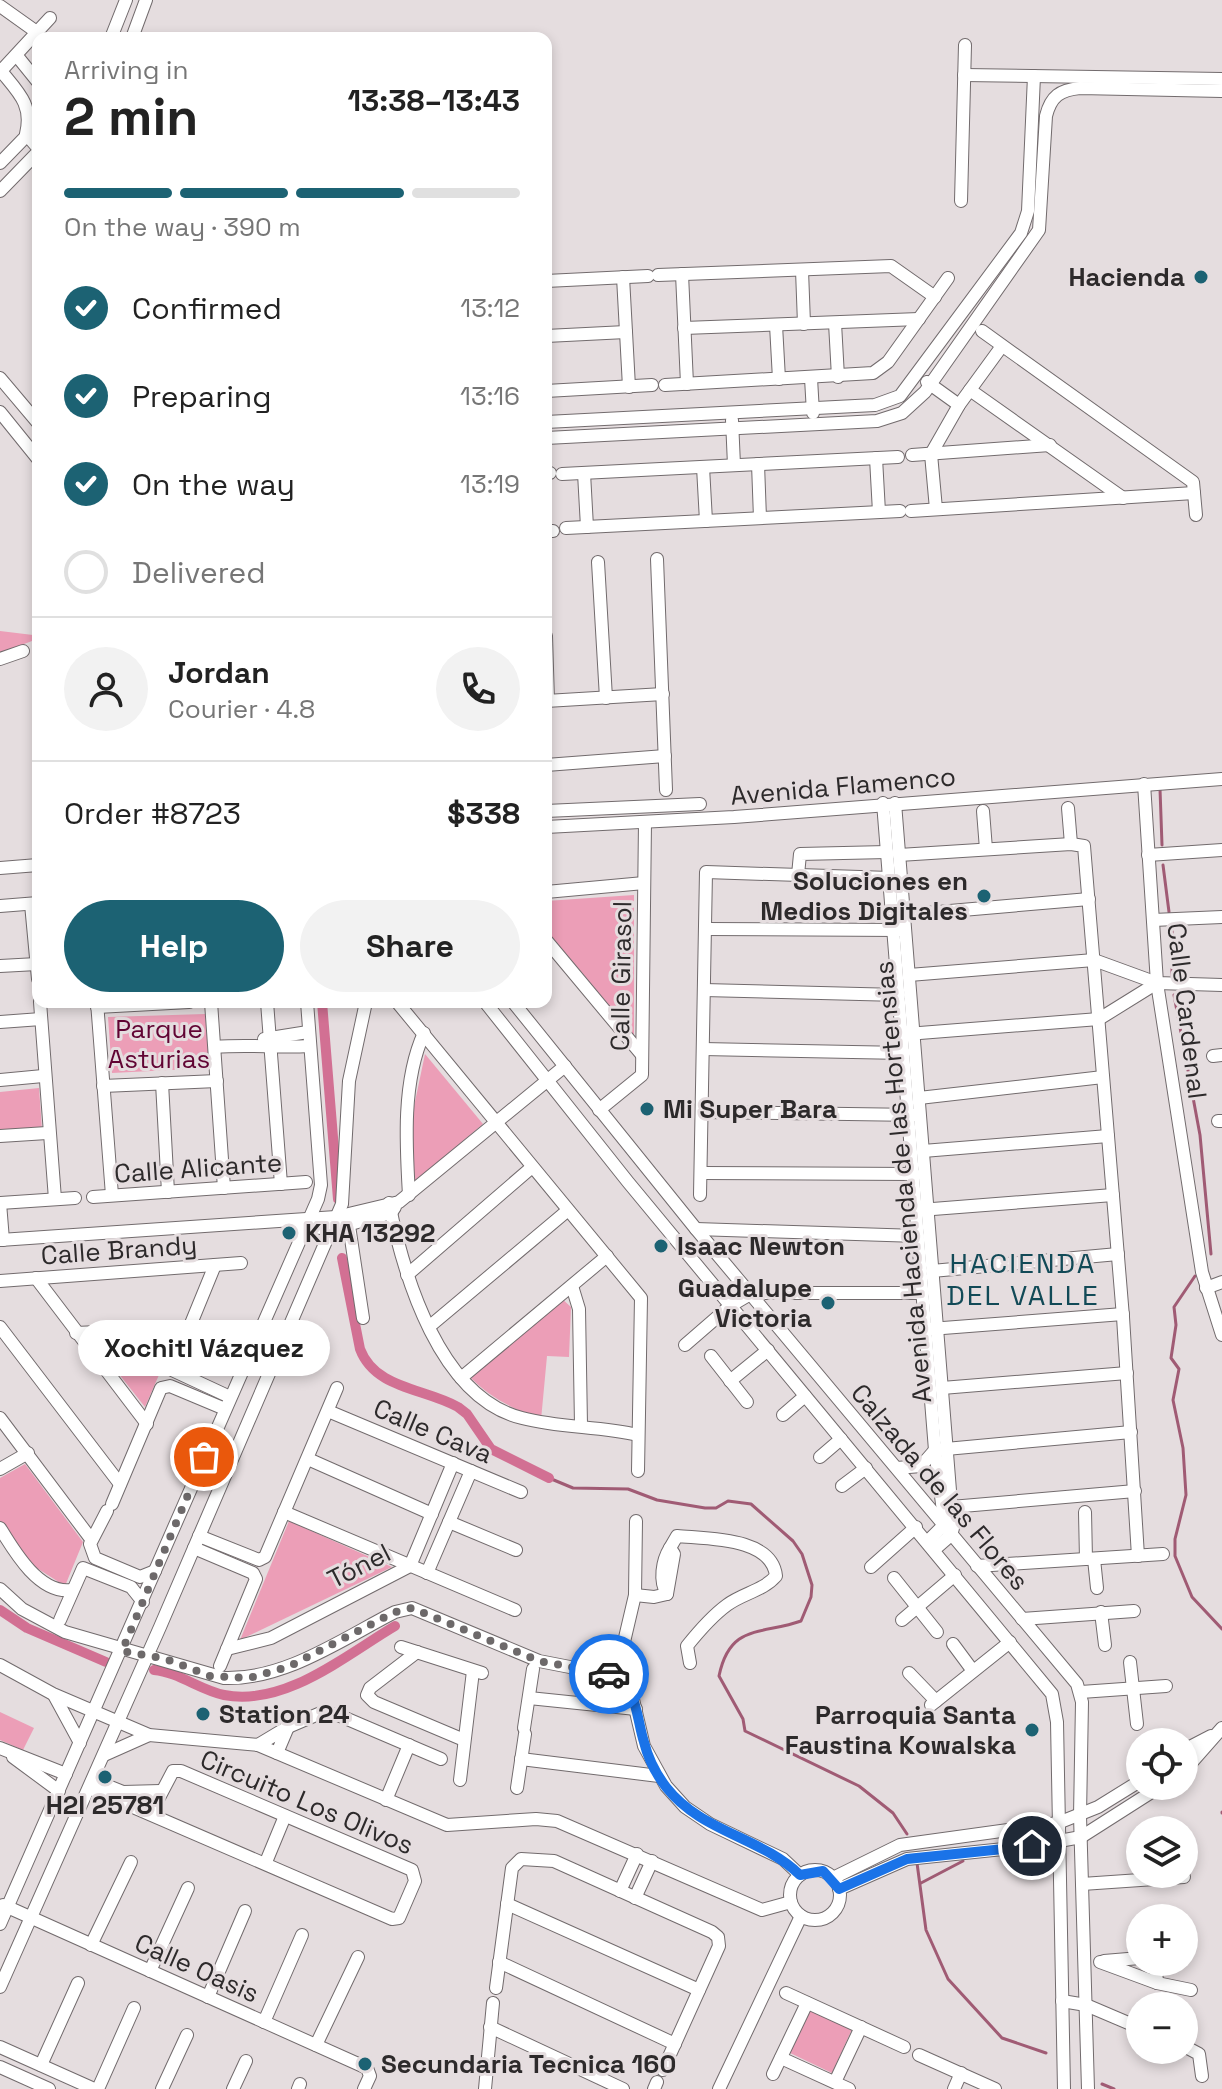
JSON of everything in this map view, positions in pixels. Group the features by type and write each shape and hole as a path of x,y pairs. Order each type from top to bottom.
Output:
{"street":[{"path":"134,32 146,0"},
{"path":"113,32 125,2"},
{"path":"0,6 37,32"},
{"path":"39,32 50,18"},
{"path":"26,134 30,120 27,103 1,71 32,40"},
{"path":"961,201 965,45"},
{"path":"17,56 32,75"},
{"path":"964,75 1034,76 1222,91"},
{"path":"552,422 812,409 889,401 900,396 1014,245 1026,221 1034,76"},
{"path":"552,438 890,419 913,405 930,385 1039,230 1046,116 1053,98 1068,89 1108,83 1222,79"},
{"path":"27,103 32,99"},
{"path":"0,163 32,129"},
{"path":"26,134 32,142"},
{"path":"0,191 32,156"},
{"path":"1030,159 1044,159"},
{"path":"552,281 891,266 935,297"},
{"path":"802,270 804,324"},
{"path":"682,274 687,384"},
{"path":"623,277 629,387"},
{"path":"552,391 861,376 880,369 948,278"},
{"path":"982,289 994,297"},
{"path":"684,328 919,319"},
{"path":"835,323 838,377"},
{"path":"776,325 779,379"},
{"path":"982,331 1193,482 1196,515"},
{"path":"552,336 626,332"},
{"path":"936,509 931,454 959,405 1002,346"},
{"path":"918,376 959,405"},
{"path":"0,378 32,416"},
{"path":"811,378 813,425"},
{"path":"970,390 1123,498"},
{"path":"0,412 32,443"},
{"path":"731,413 734,465"},
{"path":"912,455 1050,445"},
{"path":"553,474 898,457"},
{"path":"876,458 879,512"},
{"path":"758,464 760,518"},
{"path":"703,467 706,521"},
{"path":"584,473 587,527"},
{"path":"566,528 1194,493"},
{"path":"657,559 666,790"},
{"path":"598,562 606,698"},
{"path":"0,659 23,651"},
{"path":"552,701 663,694"},
{"path":"552,765 665,756"},
{"name":"Avenida Flamenco","path":"552,827 1222,779"},
{"name":"Calle Cardenal","path":"1144,784 1157,983 1206,1288 1222,1335"},
{"name":"Avenida Hacienda de las Hortensias","path":"889,803 893,854 904,915 899,930 899,995 919,1098 914,1116 914,1174 932,1271 932,1328 947,1530"},
{"name":"Avenida Flamenco","path":"552,811 700,804"},
{"path":"1068,808 1089,899 1123,1314 1138,1556"},
{"path":"983,811 986,849"},
{"name":"Calle Girasol","path":"599,1110 642,1075 645,822"},
{"path":"798,875 800,854 893,854 1077,844"},
{"path":"1148,855 1222,850"},
{"name":"Avenida Hacienda de las Hortensias","path":"893,854 890,878 909,975 908,1034 904,1053 923,1151 922,1210 918,1236 923,1293 942,1388 941,1449 951,1507 947,1530"},
{"path":"0,868 32,865"},
{"path":"700,1195 706,872 890,878"},
{"path":"552,891 644,883"},
{"path":"904,915 1089,899"},
{"path":"0,906 32,904"},
{"path":"1153,920 1222,917"},
{"path":"705,929 899,930"},
{"path":"552,947 642,1055"},
{"path":"909,975 1094,960 1157,983 1222,985"},
{"path":"0,966 32,964"},
{"path":"908,1034 1099,1019 1157,983"},
{"path":"704,990 899,995"},
{"path":"40,1008 47,1133 55,1199"},
{"path":"97,1008 112,1195"},
{"path":"212,1008 224,1188"},
{"path":"267,1008 267,1042 281,1184"},
{"path":"0,1924 4,1906 95,1713 308,1223 321,1185 307,1008"},
{"path":"0,1987 274,1365 341,1221 349,1081 365,1008"},
{"path":"402,1008 641,1298 638,1471"},
{"name":"Calzada de las Flores","path":"490,1008 730,1306 1044,1682 1056,1708 1064,2089"},
{"name":"Calzada de las Flores","path":"518,1008 682,1213 752,1293 977,1566 1070,1672 1081,1692"},
{"path":"0,1022 41,1019"},
{"path":"424,1033 414,1065 397,1203 407,1275 430,1326 461,1378 494,1408 524,1419 638,1435"},
{"path":"215,1047 309,1039"},
{"path":"703,1049 904,1053"},
{"path":"75,1198 0,1203 1,1240 289,1221 341,1221 397,1203 565,1066"},
{"path":"0,1080 43,1076"},
{"path":"919,1098 1103,1077"},
{"path":"103,1086 217,1081"},
{"path":"162,1083 168,1192"},
{"path":"702,1112 914,1116"},
{"path":"0,1136 47,1133"},
{"path":"923,1151 1108,1136"},
{"path":"407,1275 531,1168"},
{"path":"701,1173 914,1174"},
{"name":"Calle Alicante","path":"93,1197 306,1182"},
{"path":"922,1210 1113,1195"},
{"path":"430,1326 567,1211"},
{"path":"665,1226 682,1213"},
{"path":"341,1221 363,1318"},
{"path":"696,1229 918,1236"},
{"path":"932,1271 1118,1254"},
{"path":"461,1378 607,1256"},
{"name":"Calle Brandy","path":"0,1281 241,1263"},
{"path":"172,1379 172,1364 215,1265"},
{"path":"36,1278 147,1424"},
{"path":"1206,1288 1222,1282"},
{"path":"572,1286 579,1309 581,1425"},
{"path":"685,1345 730,1306 752,1293 923,1293"},
{"path":"932,1328 1123,1314"},
{"path":"0,1327 120,1484"},
{"path":"76,1333 186,1328"},
{"path":"730,1381 768,1350"},
{"path":"249,1354 274,1365"},
{"path":"711,1356 747,1402"},
{"path":"942,1388 1127,1373"},
{"path":"172,1379 209,1388 228,1403"},
{"path":"172,1379 204,1401 228,1403"},
{"path":"91,1563 91,1539 110,1508 161,1388 172,1379"},
{"path":"204,1401 209,1388"},
{"path":"199,1536 259,1560 265,1557 337,1388"},
{"path":"783,1415 805,1396"},
{"name":"Calle Cava","path":"328,1411 521,1492"},
{"path":"0,1418 91,1539"},
{"path":"897,1468 921,1466 941,1449 1131,1432"},
{"path":"820,1457 841,1439"},
{"path":"0,1469 28,1453"},
{"path":"308,1459 432,1514"},
{"name":"Tónel","path":"227,1649 271,1638 410,1566 453,1463"},
{"path":"842,1486 866,1468"},
{"name":"Tónel","path":"427,1573 471,1471"},
{"path":"194,1480 219,1490"},
{"path":"951,1507 1135,1491"},
{"path":"284,1512 515,1610"},
{"path":"1085,1512 1097,1588"},
{"path":"616,1676 636,1590 636,1521"},
{"path":"449,1522 516,1550"},
{"path":"871,1567 916,1527"},
{"path":"0,1528 20,1559 36,1575 58,1589 71,1590"},
{"path":"931,1545 947,1530"},
{"path":"636,1590 654,1597 665,1590 674,1554 670,1548 677,1536 737,1544 766,1554 775,1566 776,1576 769,1585 729,1603 695,1636 687,1646 690,1663"},
{"path":"218,1558 223,1545"},
{"path":"194,1548 253,1573 256,1579 220,1666"},
{"path":"977,1566 1163,1554"},
{"path":"91,1563 122,1576 143,1577 155,1571"},
{"path":"60,1620 79,1571 91,1563"},
{"path":"902,1620 955,1575"},
{"path":"122,1576 143,1602"},
{"path":"894,1578 937,1632"},
{"path":"0,1589 43,1621 122,1651 148,1655 210,1676 249,1678 288,1667 395,1612 412,1608 539,1661 616,1676 626,1684 636,1709 644,1746 659,1776 685,1807 783,1859 800,1875"},
{"path":"1022,1619 1134,1611"},
{"path":"1101,1612 1105,1645"},
{"path":"136,1618 160,1627"},
{"path":"909,1673 933,1703 1010,1642"},
{"path":"953,1644 973,1671"},
{"path":"401,1647 478,1672 463,1740 460,1780"},
{"path":"417,1652 370,1688 367,1695 374,1702 463,1740"},
{"path":"1130,1662 1137,1724"},
{"path":"0,1665 53,1694 149,1735 258,1745 447,1825 515,1820 557,1821 762,1910 791,1902"},
{"path":"517,1788 533,1669"},
{"path":"1088,2089 1080,1816 1081,1692 1166,1686"},
{"path":"53,1694 80,1743"},
{"path":"529,1698 636,1709"},
{"name":"Circuito Los Olivos","path":"258,1745 288,1727 323,1712 408,1748"},
{"name":"Circuito Los Olivos","path":"277,1753 288,1727"},
{"path":"1198,1742 1220,1730"},
{"path":"1198,1755 1220,1730"},
{"path":"104,1755 149,1735"},
{"path":"386,1800 408,1748 441,1759 463,1740"},
{"path":"2,1749 66,1774"},
{"path":"2,1749 59,1791"},
{"path":"521,1759 659,1776"},
{"name":"Circuito Los Olivos","path":"91,1784 392,1919 399,1918 403,1912 415,1881 412,1870 181,1771 173,1771 168,1776 161,1791 121,1796"},
{"path":"836,1883 900,1845 1058,1823 1080,1816 1126,1789"},
{"path":"151,1813 161,1791"},
{"path":"836,1883 907,1859 1081,1837 1139,1800"},
{"path":"266,1862 285,1816"},
{"path":"936,1840 937,1854"},
{"path":"620,1891 637,1854"},
{"path":"496,1988 512,1868 521,1859 554,1861 718,1937 719,1946 658,2080"},
{"path":"635,1898 652,1861"},
{"path":"91,1945 131,1862"},
{"path":"817,1870 836,1883 838,1906 830,1915 813,1920 801,1916 791,1902 792,1884 800,1875 817,1870"},
{"path":"1082,1884 1126,1881"},
{"path":"150,1971 188,1888"},
{"path":"507,1904 699,1990"},
{"name":"Calle Oasis","path":"4,1906 367,2068 370,2076 364,2089"},
{"path":"208,1997 245,1911"},
{"path":"719,2089 801,1916"},
{"path":"264,2022 302,1935"},
{"path":"316,2045 358,1957"},
{"path":"1084,1962 1126,1959"},
{"path":"499,1962 675,2044"},
{"path":"1100,1962 1157,1983 1191,1990"},
{"path":"1156,1976 1157,1983"},
{"path":"41,2065 78,1983"},
{"path":"786,1993 904,2047"},
{"path":"1062,2001 1086,2005 1126,2022"},
{"path":"485,2089 493,2003"},
{"path":"773,2074 807,2003"},
{"path":"0,2047 96,2089 134,2008"},
{"path":"490,2027 623,2089"},
{"path":"835,2082 861,2027"},
{"path":"162,2089 187,2035"},
{"path":"1198,2053 1202,2076"},
{"path":"919,2055 995,2089"},
{"path":"781,2058 849,2089"},
{"path":"233,2089 246,2061"},
{"path":"0,2067 49,2089"},
{"path":"954,2089 961,2073"}],"green space":[{"path":"0,631 32,635 32,641 0,653"},
{"path":"634,895 634,1035 552,937 552,901"},
{"name":"Parque Asturias","path":"205,1014 210,1068 112,1073 108,1017"},
{"path":"425,1054 483,1124 414,1182 412,1116"},
{"path":"39,1088 42,1130 0,1133 0,1092"},
{"path":"561,1298 571,1307 569,1357 547,1356 541,1420 502,1402 468,1375"},
{"path":"175,1338 145,1407 96,1345"},
{"path":"25,1464 83,1542 65,1586 32,1565 0,1521 0,1478"},
{"path":"289,1521 392,1567 240,1640"},
{"path":"0,1712 34,1728 23,1750 0,1740"},
{"path":"809,2007 853,2027 832,2073 788,2052"}],"waterway":[{"path":"1160,789 1162,845"},
{"path":"1163,865 1169,912"},
{"path":"1172,931 1172,976"},
{"path":"1174,995 1200,1135 1211,1254"},
{"path":"322,1008 338,1199"},
{"path":"342,1258 360,1349 367,1362 389,1380 458,1407 467,1414 491,1449 549,1478"},
{"path":"1195,1276 1174,1307 1176,1325 1171,1358 1179,1369 1173,1400 1183,1448 1186,1495 1175,1539 1175,1556 1192,1597 1222,1629"},
{"path":"549,1478 573,1488 628,1489 657,1500 705,1508 716,1508 728,1501 751,1504 793,1541 802,1554 812,1585 811,1597 801,1621 739,1639 724,1659 719,1676 743,1719 745,1731 859,1786 893,1813 907,1834"},
{"path":"0,1610 27,1628 106,1662"},
{"path":"154,1670 224,1695 247,1697 270,1693 314,1676 395,1626"},
{"path":"921,1883 963,1861"},
{"path":"917,1863 926,1930 948,1979 1002,2038 1046,2053"},
{"path":"1102,2084 1114,2089"}],"way so far":[{"path":"204,1457 122,1651 157,1656 210,1676 249,1678 288,1667 395,1612 412,1608 504,1644 526,1657 609,1674"}],"place":[{"name":"Hacienda","path":"1201,277"},
{"name":"Soluciones en Medios Digitales","path":"984,896"},
{"name":"Mi Super Bara","path":"647,1109"},
{"name":"KHA 13292","path":"289,1233"},
{"name":"Isaac Newton","path":"661,1246"},
{"name":"Guadalupe Victoria","path":"828,1303"},
{"name":"Xochitl Vázquez","path":"204,1457"},
{"name":"Station 24","path":"203,1714"},
{"name":"Parroquia Santa Faustina Kowalska","path":"1032,1730"},
{"name":"H2I 25781","path":"105,1777"},
{"name":"Secundaria Tecnica 160","path":"365,2064"}],"district":[{"name":"HACIENDA DEL VALLE","path":"1023,1279"}],"route":[{"path":"609,1674 626,1684 652,1764 685,1807 710,1824 783,1859 800,1875 811,1870 823,1871 833,1878 839,1889 907,1859 1032,1846"}]}
